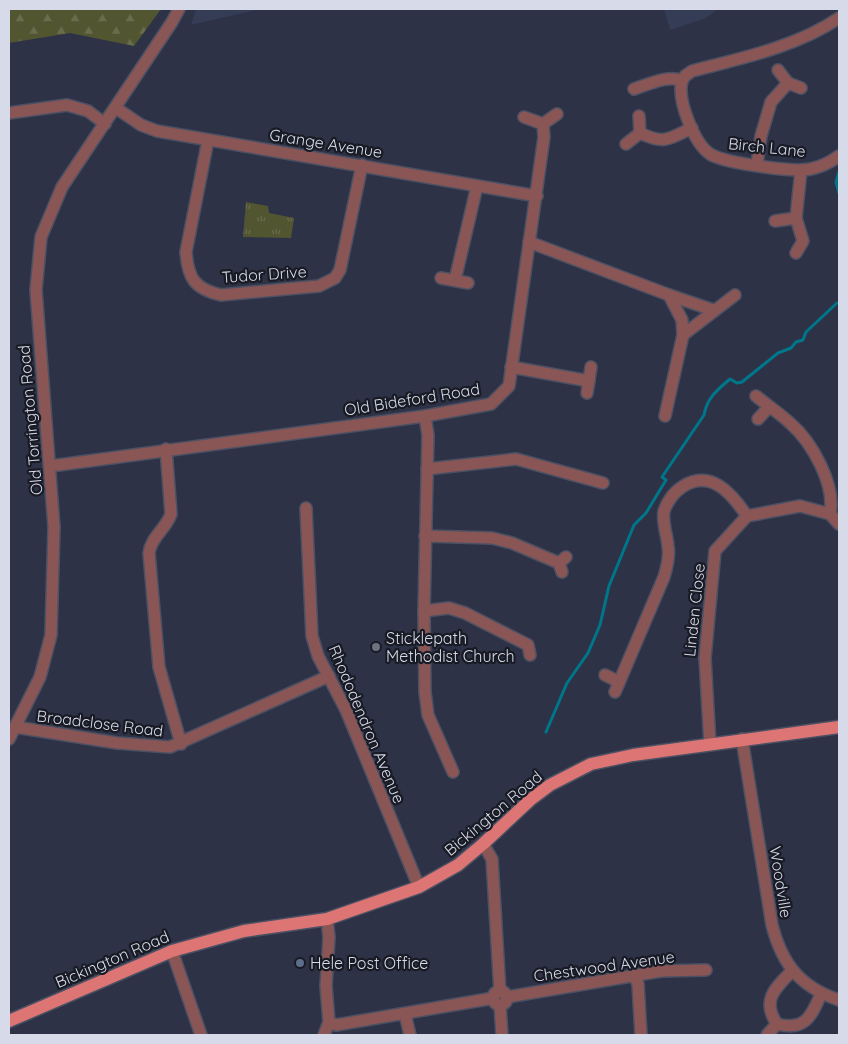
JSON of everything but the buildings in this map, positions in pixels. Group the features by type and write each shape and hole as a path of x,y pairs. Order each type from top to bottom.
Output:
{"main road":[{"name":"Bickington Road","path":"9,1021 172,951 244,931 327,919 419,887 458,865 530,800 562,778 591,764 742,739 839,727"}],"street":[{"name":"Old Torrington Road","path":"9,739 40,677 51,635 54,527 51,466 36,290 39,247 52,206 62,186 116,108 179,9"},
{"path":"634,89 661,81 678,79 682,81 692,71 764,51 812,35 839,18"},
{"path":"778,70 788,83 801,88"},
{"name":"Birch Lane","path":"682,81 682,98 692,128 709,153 722,160 801,170 824,166 839,156"},
{"path":"757,164 761,136 771,102 788,83"},
{"path":"9,113 45,106 67,105 88,111 105,124"},
{"name":"Grange Avenue","path":"116,108 141,125 157,131 537,196"},
{"path":"524,117 542,124 557,114"},
{"path":"639,116 640,133"},
{"name":"Old Bideford Road","path":"51,466 166,449 425,416 491,404 509,386 537,196 544,137 542,124"},
{"path":"640,133 663,141 692,128"},
{"path":"626,144 640,133"},
{"name":"Tudor Drive","path":"208,140 186,252 187,268 196,285 207,292 221,295 319,286 336,278 340,270 362,165"},
{"path":"796,253 803,241 796,218 801,170"},
{"path":"455,280 477,186"},
{"path":"775,221 796,218"},
{"path":"529,242 713,310"},
{"path":"441,278 468,283"},
{"path":"665,416 683,335 682,320 670,294"},
{"path":"683,335 713,310 735,295"},
{"path":"511,367 589,381"},
{"path":"586,393 591,367"},
{"path":"756,396 791,424 819,464 830,487 833,501 830,514"},
{"path":"758,419 769,407"},
{"path":"425,416 428,434 424,611 425,692 428,715 451,767 460,757"},
{"name":"Broadclose Road","path":"166,449 171,514 169,522 150,544 149,553 159,667 181,744"},
{"path":"427,469 516,459 603,483"},
{"path":"605,675 617,687 664,577 668,563 664,513 672,496 692,481 705,480 717,483 727,490 747,516 800,506 830,514 839,524"},
{"name":"Rhododendron Avenue","path":"306,508 312,636 318,656 346,710 419,887"},
{"name":"Linden Close","path":"710,744 704,658 715,551 747,516"},
{"path":"425,536 492,538 512,543 562,564"},
{"path":"424,611 449,608 465,613 532,647"},
{"name":"Broadclose Road","path":"15,728 118,744 170,747 181,744 329,676"},
{"name":"Woodville","path":"742,739 772,925 778,948 792,972 821,994 839,1000"},
{"path":"483,844 492,859 502,1035"},
{"path":"326,1030 329,938 327,919"},
{"path":"172,951 201,1035"},
{"name":"Chestwood Avenue","path":"326,1030 336,1025 635,977 661,971 706,970"},
{"path":"777,1024 768,1008 769,999 792,972"},
{"path":"635,977 638,984 641,1035"},
{"path":"777,1024 796,1026 806,1021 821,994"},
{"path":"404,1014 410,1035"},
{"path":"767,1035 777,1024"}],"shaded area":[{"path":"196,9 260,9 191,25"},
{"path":"664,9 718,9 706,18 670,30"}],"green space":[{"path":"9,9 161,9 134,46 70,33 9,43"},
{"path":"246,202 268,206 269,213 294,218 291,238 243,237"}],"waterway":[{"path":"839,172 836,182 839,193"},
{"path":"546,732 567,683 588,653 600,625 609,586 634,525 646,513 666,480 662,477 704,415 710,399 730,379 737,383 742,382 778,353 791,348 796,342 803,340 806,332 837,303"}],"place":[{"name":"Sticklepath Methodist Church","path":"376,647"},
{"name":"Hele Post Office","path":"300,963"}]}
